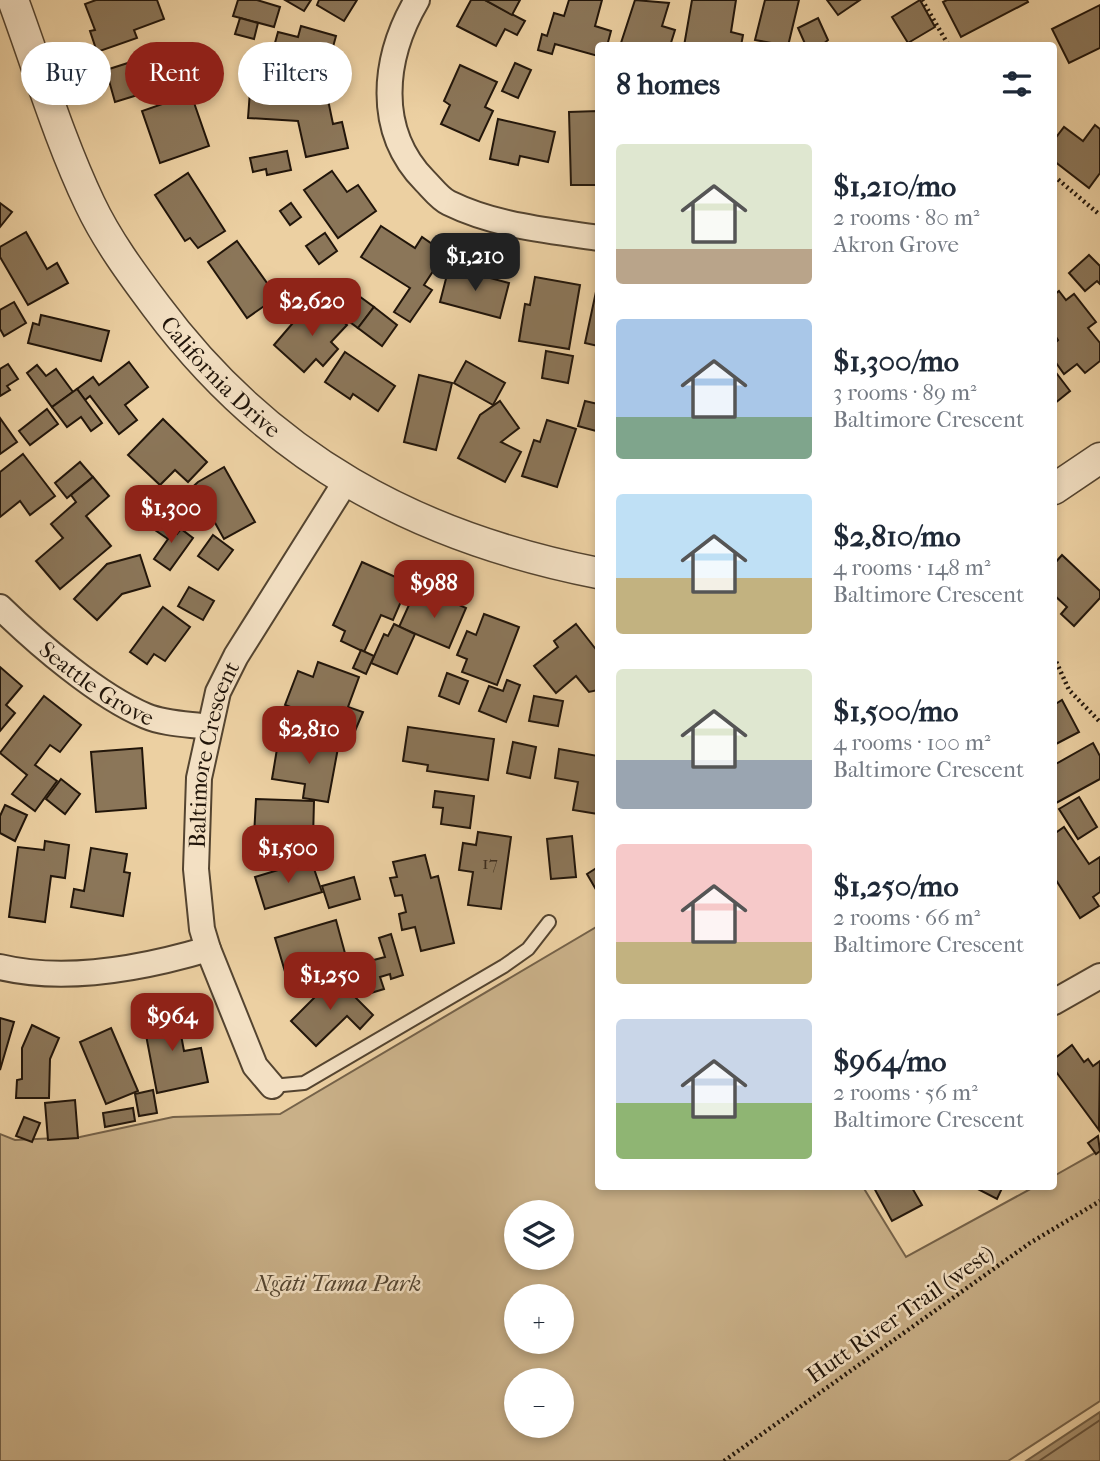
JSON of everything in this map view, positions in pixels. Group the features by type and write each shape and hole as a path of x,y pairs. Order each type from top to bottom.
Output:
{"street":[{"name":"California Drive","path":"13,0 90,205 133,276 183,342 232,396 288,441 346,481 421,521 469,540 546,562 595,572"},
{"path":"417,0 404,22 388,73 391,115 407,163 446,202 456,206 500,223 595,238"},
{"path":"1057,487 1100,458"},
{"name":"Baltimore Crescent","path":"272,1086 255,1066 208,949 198,901 195,817 209,727 218,692 236,656 346,481"},
{"name":"Seattle Grove","path":"0,607 64,663 124,704 165,721 209,727"},
{"path":"0,967 87,972 140,965 208,949"},
{"path":"1057,1000 1100,976"}],"lane":[{"path":"272,1086 304,1083 504,966 528,949 550,922"}],"path":[{"path":"922,0 947,42"},
{"path":"1057,179 1100,215"},
{"path":"1057,664 1069,691 1100,722"},
{"name":"Hutt River Trail (west)","path":"724,1461 1020,1251 1100,1201"}],"green space":[{"name":"Ngāti Tama Park","path":"595,928 595,1190 865,1190 906,1257 1029,1190 1057,1190 1057,1174 1100,1150 1100,1401 1008,1461 0,1461 0,1134 15,1140 80,1137 173,1117 280,1114"}],"water":[{"path":"1100,1412 1100,1461 1026,1461"}],"building":[{"path":"96,0 157,0 164,19 134,30 137,38 111,47 111,42 94,42 90,31 95,30 85,4"},
{"path":"238,0 257,0 280,7 274,27 233,16"},
{"path":"285,0 311,0 304,11"},
{"path":"319,0 357,0 344,21 317,5"},
{"path":"471,0 485,0 525,21 517,35 505,29 496,46 457,26"},
{"path":"485,0 520,0 512,15"},
{"path":"569,0 602,0 595,26 611,31 608,42 595,42 595,55 555,44 552,54 538,50 542,34 547,36 554,13 564,16"},
{"path":"635,0 669,3 662,26 675,30 671,42 621,42"},
{"path":"692,0 736,0 731,32 743,35 742,42 685,42"},
{"path":"765,0 799,0 789,42 755,40"},
{"path":"827,0 860,0 838,15"},
{"path":"920,0 935,27 907,42 892,17"},
{"path":"943,2 1028,2 961,37"},
{"path":"1100,5 1100,48 1069,63 1052,29"},
{"path":"240,18 258,23 254,39 235,34"},
{"path":"818,18 828,40 804,42 798,28"},
{"path":"301,26 336,36 334,42 275,42 278,32 298,37"},
{"path":"515,63 531,70 518,98 502,91"},
{"path":"125,64 125,99 115,102 111,88 111,68"},
{"path":"460,65 497,82 485,107 493,111 479,141 441,124 450,105 444,101"},
{"path":"159,105 195,105 209,146 160,163 142,111"},
{"path":"249,105 329,105 333,124 342,122 348,148 306,157 298,121 248,118"},
{"path":"595,111 595,185 571,185 569,112"},
{"path":"498,119 555,132 548,162 520,156 518,165 490,159"},
{"path":"1095,125 1100,129 1100,173 1089,188 1057,163 1057,136 1064,127 1083,141"},
{"path":"287,151 291,170 267,175 266,169 253,172 250,158"},
{"path":"332,171 347,192 358,185 376,211 338,238 304,190"},
{"path":"188,173 225,231 198,248 190,238 185,241 155,195"},
{"path":"0,203 12,212 0,227"},
{"path":"291,203 301,217 290,225 280,211"},
{"path":"381,226 415,248 422,237 445,253 424,285 432,290 410,322 394,312 410,288 361,257"},
{"path":"26,232 47,269 57,263 68,283 28,305 0,257 0,247"},
{"path":"325,233 337,251 319,264 306,246"},
{"path":"237,241 277,297 247,318 208,262"},
{"path":"1089,255 1100,266 1100,284 1097,281 1085,291 1069,273"},
{"path":"449,267 509,283 500,318 440,302"},
{"path":"535,277 580,285 569,349 519,341 525,304 530,305"},
{"path":"1059,291 1066,300 1074,294 1096,322 1088,328 1100,343 1100,361 1085,373 1077,364 1064,374 1057,364"},
{"path":"359,296 374,307 358,328 343,317"},
{"path":"595,296 595,345 585,343"},
{"path":"319,301 347,325 331,342 338,349 323,366 316,359 304,372 274,345 298,317 302,321"},
{"path":"14,302 26,323 4,336 0,329 0,310"},
{"path":"374,307 397,325 382,346 358,328"},
{"path":"41,315 109,331 101,361 28,343 33,323 39,325"},
{"path":"546,351 573,356 568,383 542,378"},
{"path":"345,352 395,386 378,411 353,394 350,399 325,382"},
{"path":"466,361 505,383 493,405 454,383"},
{"path":"129,362 148,387 125,405 137,420 119,434 90,396 85,400 77,389 93,377 99,385"},
{"path":"8,364 18,379 7,386 10,390 0,396 0,369"},
{"path":"37,365 46,376 56,369 73,392 52,407 27,373"},
{"path":"1057,374 1070,391 1057,402"},
{"path":"419,375 452,383 436,450 404,442"},
{"path":"77,389 102,423 91,431 81,417 67,427 52,407"},
{"path":"500,401 519,428 501,442 521,452 505,482 458,458 480,415"},
{"path":"585,401 595,403 595,431 578,426"},
{"path":"47,409 58,424 30,445 19,431"},
{"path":"0,418 17,442 0,454"},
{"path":"163,419 207,462 188,482 175,470 160,485 128,455"},
{"path":"547,420 576,429 557,487 522,476 534,440 540,442"},
{"path":"23,454 55,496 30,515 20,501 0,517 0,472"},
{"path":"80,462 93,477 67,498 55,483"},
{"path":"224,467 255,522 224,539 209,512 214,509 210,503 192,518 177,501 198,482"},
{"path":"93,477 109,496 86,516 111,546 60,589 36,561 63,538 51,524 76,502 71,495"},
{"path":"150,487 169,504 151,525 132,508"},
{"path":"157,520 177,534 181,529 193,538 170,570 154,559 168,539 152,528"},
{"path":"213,535 233,550 218,570 198,556"},
{"path":"140,555 150,586 122,594 97,620 74,599 107,564"},
{"path":"1062,555 1100,591 1100,598 1074,626 1061,614 1067,607 1057,598 1057,561"},
{"path":"362,562 409,583 393,620 381,615 364,652 341,641 345,631 333,625"},
{"path":"189,587 214,601 203,620 178,606"},
{"path":"437,595 466,608 449,648 399,627 413,596 432,605"},
{"path":"163,607 190,627 165,661 154,654 147,664 130,652"},
{"path":"484,614 519,627 497,685 462,672 467,659 457,655 467,631 476,635"},
{"path":"394,624 415,634 397,674 371,663 384,634 388,636"},
{"path":"576,624 595,648 595,691 589,692 576,676 556,693 534,666 558,647 554,641"},
{"path":"361,650 374,656 366,674 353,668"},
{"path":"318,662 359,677 348,707 363,712 355,731 285,705 298,671 313,677"},
{"path":"0,667 22,686 6,705 15,713 0,731"},
{"path":"447,673 468,681 459,704 439,696"},
{"path":"507,680 520,685 506,722 479,711 489,686 503,691"},
{"path":"44,696 81,725 60,752 50,745 35,765 57,781 35,811 12,794 27,775 0,753"},
{"path":"534,696 563,701 558,726 529,721"},
{"path":"1062,700 1079,732 1057,743 1057,703"},
{"path":"408,727 494,739 488,780 427,771 428,765 403,761"},
{"path":"312,733 340,737 328,802 303,798 305,784 272,779 278,743 309,748"},
{"path":"513,742 536,747 530,778 507,773"},
{"path":"1093,743 1100,756 1100,779 1057,802 1057,763"},
{"path":"142,748 146,808 96,812 91,752"},
{"path":"559,749 595,755 595,814 573,810 578,782 555,778"},
{"path":"61,779 80,794 65,814 46,799"},
{"path":"435,791 474,796 470,828 441,824 443,808 433,807"},
{"path":"1079,797 1097,827 1078,839 1059,809"},
{"path":"256,799 314,801 313,839 254,836"},
{"path":"5,805 27,815 15,841 0,833 0,816"},
{"path":"1064,827 1089,864 1100,857 1100,892 1093,897 1099,906 1080,918 1057,882 1057,832"},
{"path":"478,832 511,837 501,909 468,905 473,872 459,870 463,843 476,845"},
{"path":"572,836 576,877 551,879 547,839"},
{"path":"45,841 69,845 65,878 51,876 45,922 9,917 18,847 44,850"},
{"path":"91,848 127,854 124,872 130,873 123,916 71,907 74,889 84,891"},
{"path":"425,855 431,878 438,876 454,943 421,951 415,927 402,930 399,914 406,912 402,895 395,896 390,878 397,877 393,862"},
{"path":"311,860 322,892 265,909 255,877"},
{"path":"595,869 595,888 587,874"},
{"path":"354,877 360,899 329,908 322,886"},
{"path":"336,920 346,957 335,960 338,971 311,979 308,968 286,975 275,938"},
{"path":"391,934 403,975 391,979 390,974 380,977 384,989 371,993 362,963 385,957 379,938"},
{"path":"335,977 373,1015 360,1029 347,1016 316,1046 291,1021"},
{"path":"176,1008 184,1051 201,1048 208,1082 157,1093 142,1014"},
{"path":"0,1018 14,1022 0,1070"},
{"path":"32,1025 59,1038 50,1059 49,1098 16,1098 17,1080 22,1079 22,1048"},
{"path":"111,1028 138,1091 106,1104 80,1042"},
{"path":"1072,1045 1084,1062 1088,1059 1093,1066 1100,1061 1099,1130 1057,1073 1057,1057"},
{"path":"153,1090 157,1113 139,1116 135,1094"},
{"path":"75,1100 78,1138 48,1140 45,1103"},
{"path":"133,1108 135,1121 105,1127 103,1113"},
{"path":"24,1117 40,1123 32,1142 16,1136"},
{"path":"1098,1136 1100,1151 1096,1154 1088,1143"},
{"path":"875,1190 913,1190 922,1205 892,1221"},
{"path":"980,1190 1001,1190 997,1199"}]}
